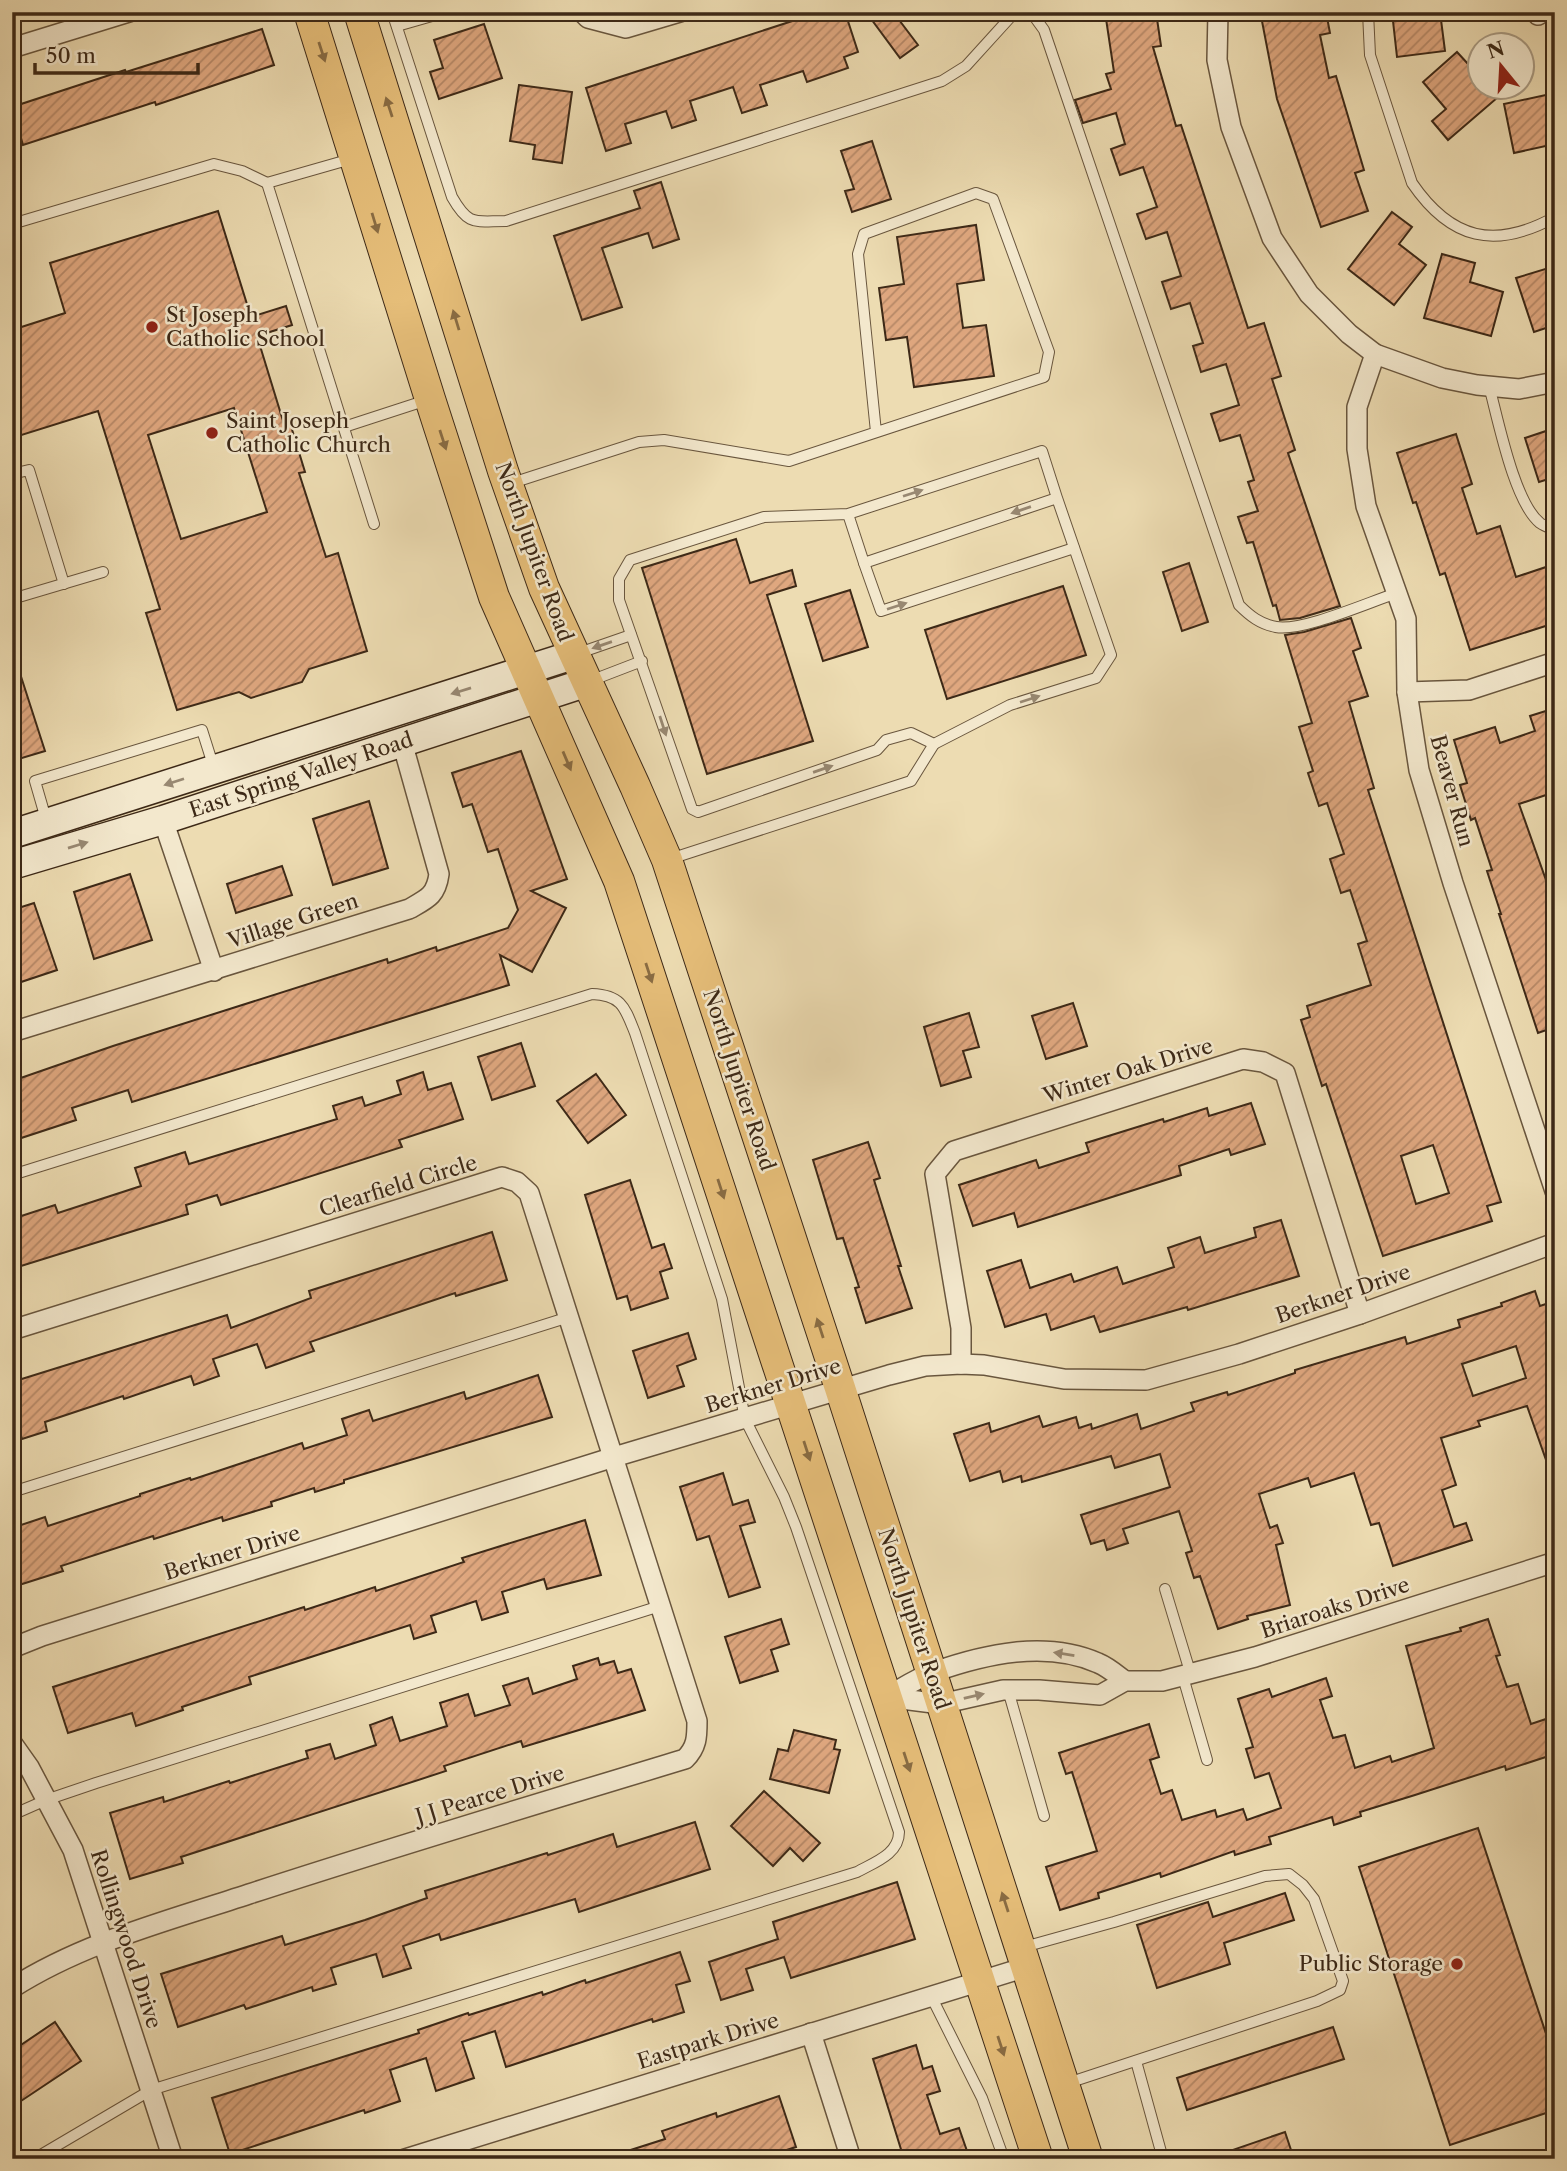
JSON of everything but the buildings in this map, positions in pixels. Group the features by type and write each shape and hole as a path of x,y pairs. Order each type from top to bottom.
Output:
{"main road":[{"path":"309,12 491,589 619,881 1038,2159"},
{"name":"North Jupiter Road","path":"359,12 476,385 544,588 667,860 1088,2159"},
{"path":"355,158 400,143"},
{"path":"430,399 476,385"}],"street":[{"path":"12,48 129,12"},
{"path":"582,12 588,18 626,28 680,12"},
{"path":"1218,12 1217,60 1231,127 1272,238 1309,293 1349,334 1375,354 1442,378 1489,386 1519,389 1555,382"},
{"name":"Beaver Run","path":"1375,354 1357,407 1357,449 1366,506 1406,619 1407,692 1419,770 1453,883 1555,1191"},
{"name":"East Spring Valley Road","path":"12,834 573,655"},
{"path":"1407,692 1469,690 1555,662"},
{"name":"East Spring Valley Road","path":"12,865 163,820 588,682"},
{"name":"Village Green","path":"12,1032 409,909 428,898 437,888 439,874 402,743"},
{"path":"163,820 214,971"},
{"name":"Winter Oak Drive","path":"961,1364 961,1328 935,1174 954,1151 1243,1059 1263,1062 1285,1073 1360,1314"},
{"name":"Clearfield Circle","path":"12,1330 502,1177 517,1182 529,1193 614,1457"},
{"name":"Berkner Drive","path":"12,1648 42,1636 840,1388 925,1366 961,1364 984,1365 1064,1379 1146,1380 1239,1354 1360,1314 1555,1243"},
{"name":"J J Pearce Drive","path":"12,1988 38,1972 103,1942 313,1873 685,1759 694,1750 697,1739 696,1721 614,1457"},
{"name":"Briaroaks Drive","path":"886,1697 942,1704 1008,1690 1100,1695 1125,1681 1162,1681 1255,1657 1555,1562"},
{"path":"886,1697 932,1673 1001,1654 1033,1651 1067,1654 1100,1663 1125,1681"},
{"name":"Rollingwood Drive","path":"12,1743 29,1767 73,1850 173,2159"},
{"name":"Eastpark Drive","path":"405,2159 980,1981 1023,1957"},
{"path":"811,2033 851,2159"}],"lane":[{"path":"393,12 452,197 463,216 475,222 506,221 942,81 966,66 1016,12"},
{"path":"397,26 446,12"},
{"path":"1031,12 1044,30 1238,605 1252,618 1279,627 1300,625 1397,593"},
{"path":"1368,12 1370,55 1412,183 1424,200 1461,230 1479,236 1536,227 1555,217"},
{"path":"12,223 214,164 242,171 267,183 355,158"},
{"path":"267,183 374,524"},
{"path":"508,484 639,442 664,440 789,461 1044,377 1049,352 993,200 975,193 864,234 858,254 876,432"},
{"path":"1489,386 1516,485 1540,523 1555,530"},
{"path":"344,427 430,399"},
{"path":"667,860 911,781 934,744 1010,705 1096,678 1111,655 1042,451 848,514 764,517 630,560 619,579 620,600 631,635 692,809 698,812 877,750 886,740 911,733 934,744"},
{"path":"12,474 29,470 64,584"},
{"path":"864,563 1056,498"},
{"path":"848,514 881,611 1074,548"},
{"path":"12,599 103,572"},
{"path":"573,655 631,635"},
{"path":"588,682 642,661"},
{"path":"47,823 35,781 202,730 214,769"},
{"path":"12,1175 592,994 610,996 623,1006 635,1033 719,1290 745,1419 784,1497 824,1604 899,1832 899,1842 893,1850 857,1872 151,2090 34,2159"},
{"path":"12,1492 569,1317"},
{"path":"1165,1589 1207,1760"},
{"path":"12,1815 46,1800 660,1606"},
{"path":"1008,1690 1044,1816"},
{"path":"1023,1957 1114,1922 1265,1876 1289,1874 1303,1885 1314,1899 1343,1981 1340,1990 1317,2001 1064,2084"},
{"path":"931,1996 982,2098 1004,2159"},
{"path":"1136,2061 1163,2159"}],"place":[{"name":"St Joseph Catholic School","path":"152,327"},
{"name":"Saint Joseph Catholic Church","path":"212,433"},
{"name":"Public Storage","path":"1457,1964"}]}
